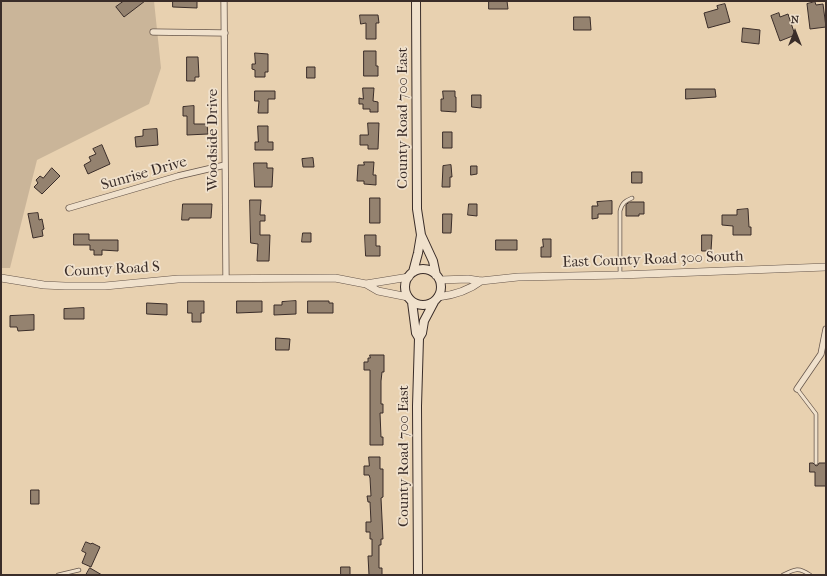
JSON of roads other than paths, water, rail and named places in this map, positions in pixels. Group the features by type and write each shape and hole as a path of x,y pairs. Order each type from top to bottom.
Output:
{"main road":[{"name":"County Road 700 East","path":"416,1 417,209 421,235 433,261 438,277"},
{"name":"County Road 700 East","path":"411,275 418,253 421,235"},
{"path":"425,269 431,271 438,277 441,292 436,300 423,305 410,300 405,287 411,275 419,270 425,269"},
{"name":"County Road 700 East","path":"410,300 416,333 419,338"},
{"name":"County Road 700 East","path":"418,575 417,406 419,338 422,333 424,322 436,300"}],"street":[{"name":"Woodside Drive","path":"224,1 226,278"},
{"path":"153,32 225,33"},
{"name":"Sunrise Drive","path":"69,208 178,176 225,165"},
{"name":"East County Road 300 South","path":"438,277 482,281 518,277 620,276 826,267"},
{"path":"366,284 411,275"},
{"name":"County Road S","path":"1,278 44,285 65,286 105,286 152,280 226,278"},
{"path":"226,278 335,278 366,284 378,291 410,300"},
{"name":"East County Road 300 South","path":"436,300 471,289 482,281"},
{"path":"797,389 821,354 826,329"}],"lane":[{"path":"620,276 620,211 621,205 625,201 632,198"},
{"path":"797,389 816,414 816,463"},
{"path":"58,575 79,570"},
{"path":"783,575 795,570 803,570 810,575"}]}
